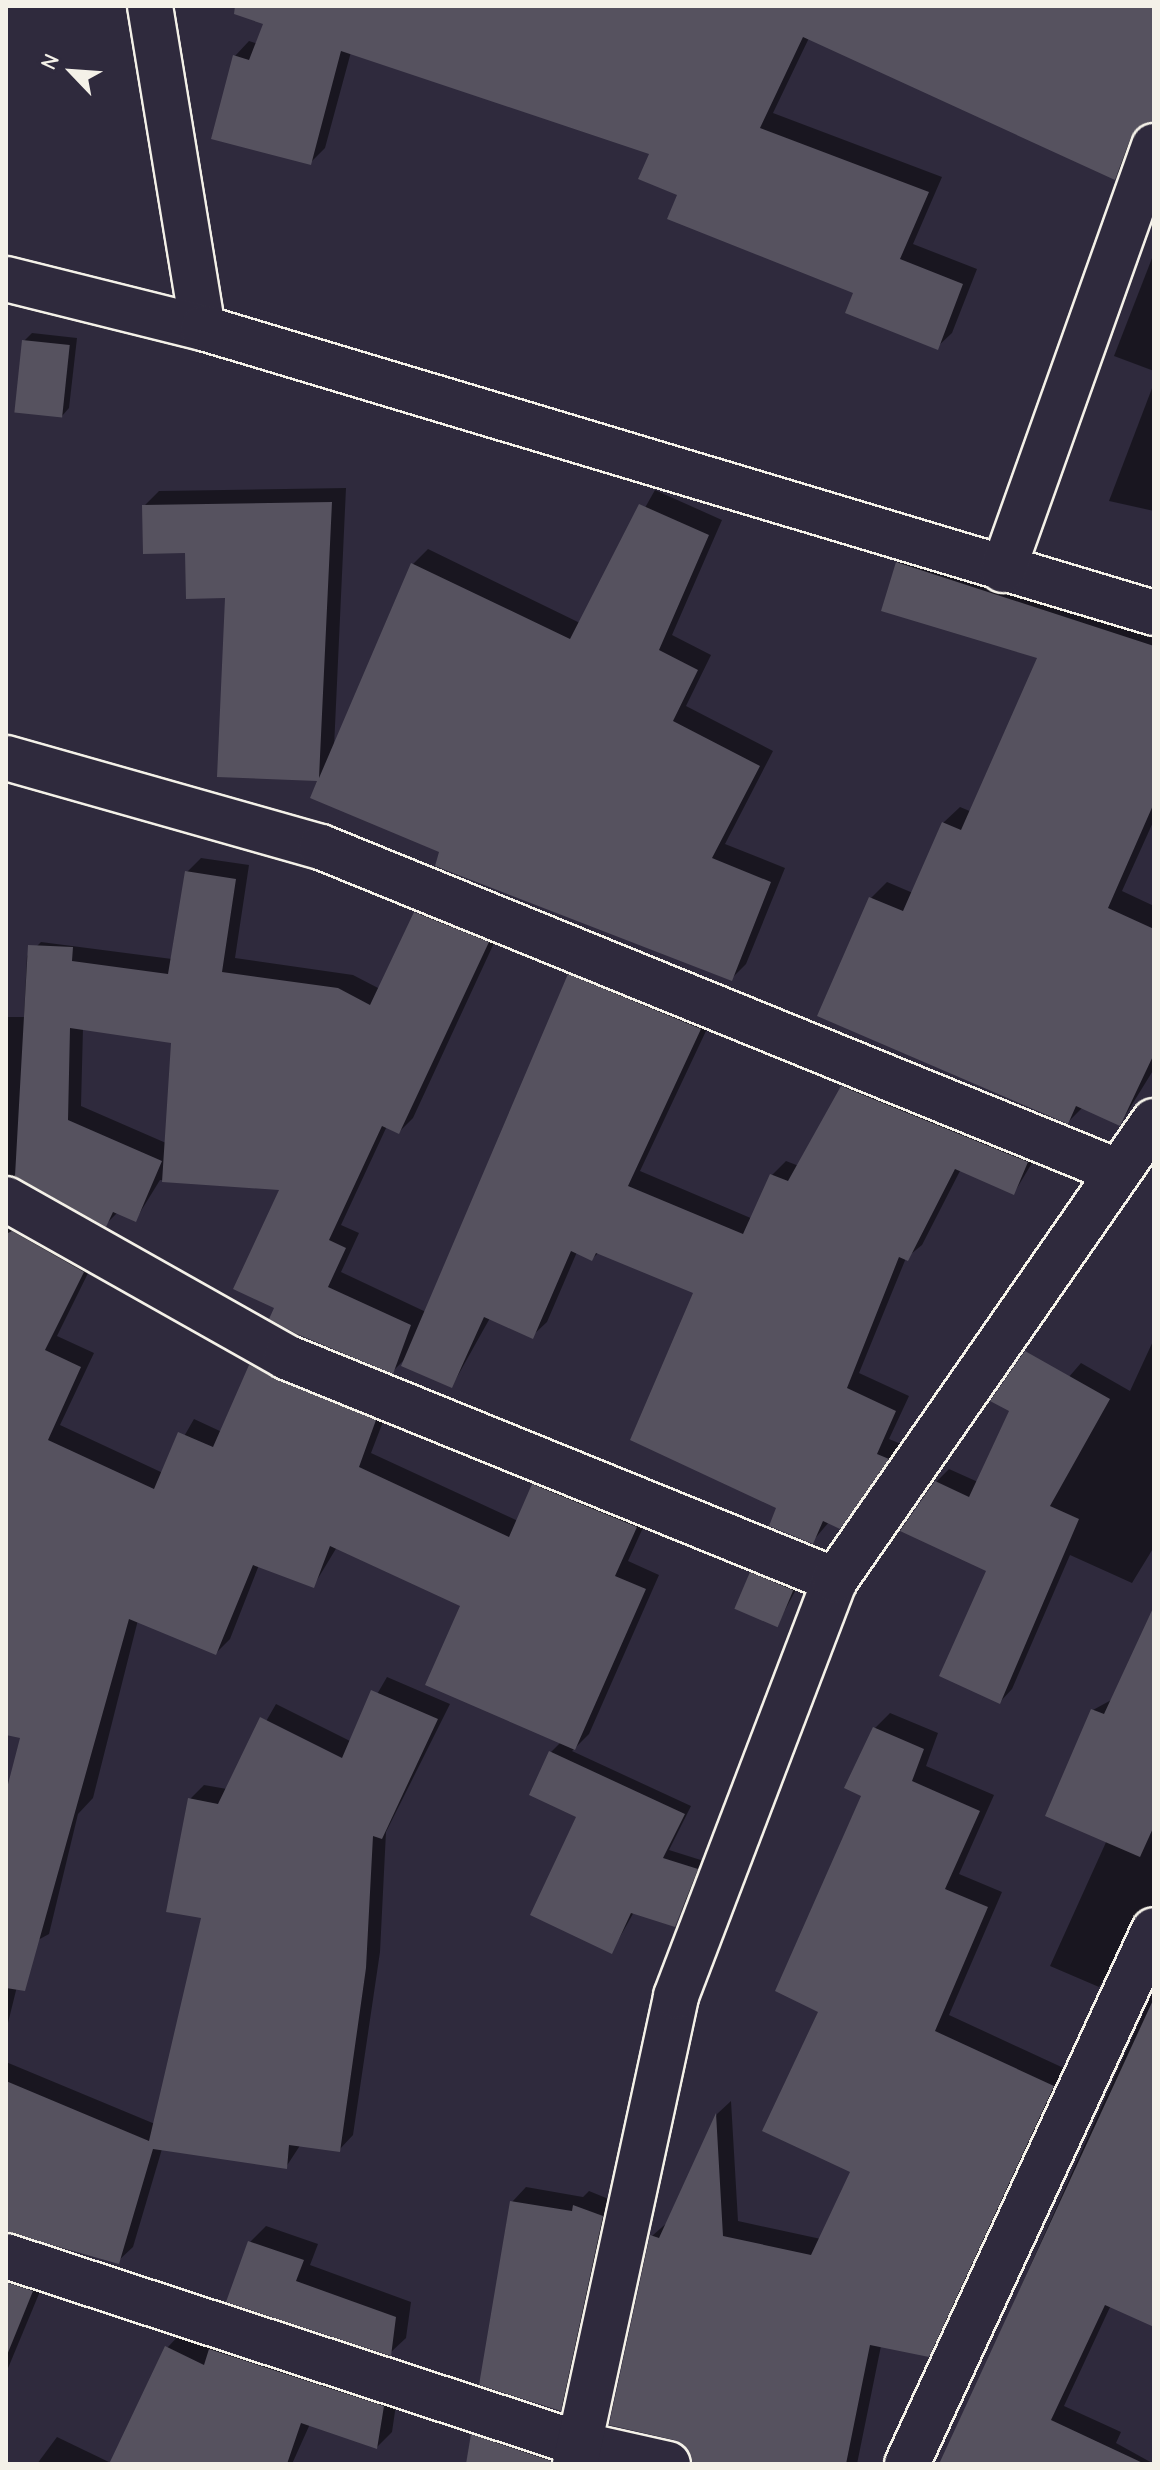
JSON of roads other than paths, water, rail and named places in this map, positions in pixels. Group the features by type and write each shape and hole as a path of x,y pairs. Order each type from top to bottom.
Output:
{"street":[{"path":"150,6 203,328"},
{"path":"1003,570 1154,146"},
{"path":"6,279 203,328 1154,613"},
{"path":"6,758 321,847 1117,1171"},
{"path":"579,2454 676,1996 835,1580 1154,1121"},
{"path":"6,1199 286,1357 835,1580"},
{"path":"907,2464 1154,1930"},
{"path":"6,2256 579,2454 668,2464"}]}
